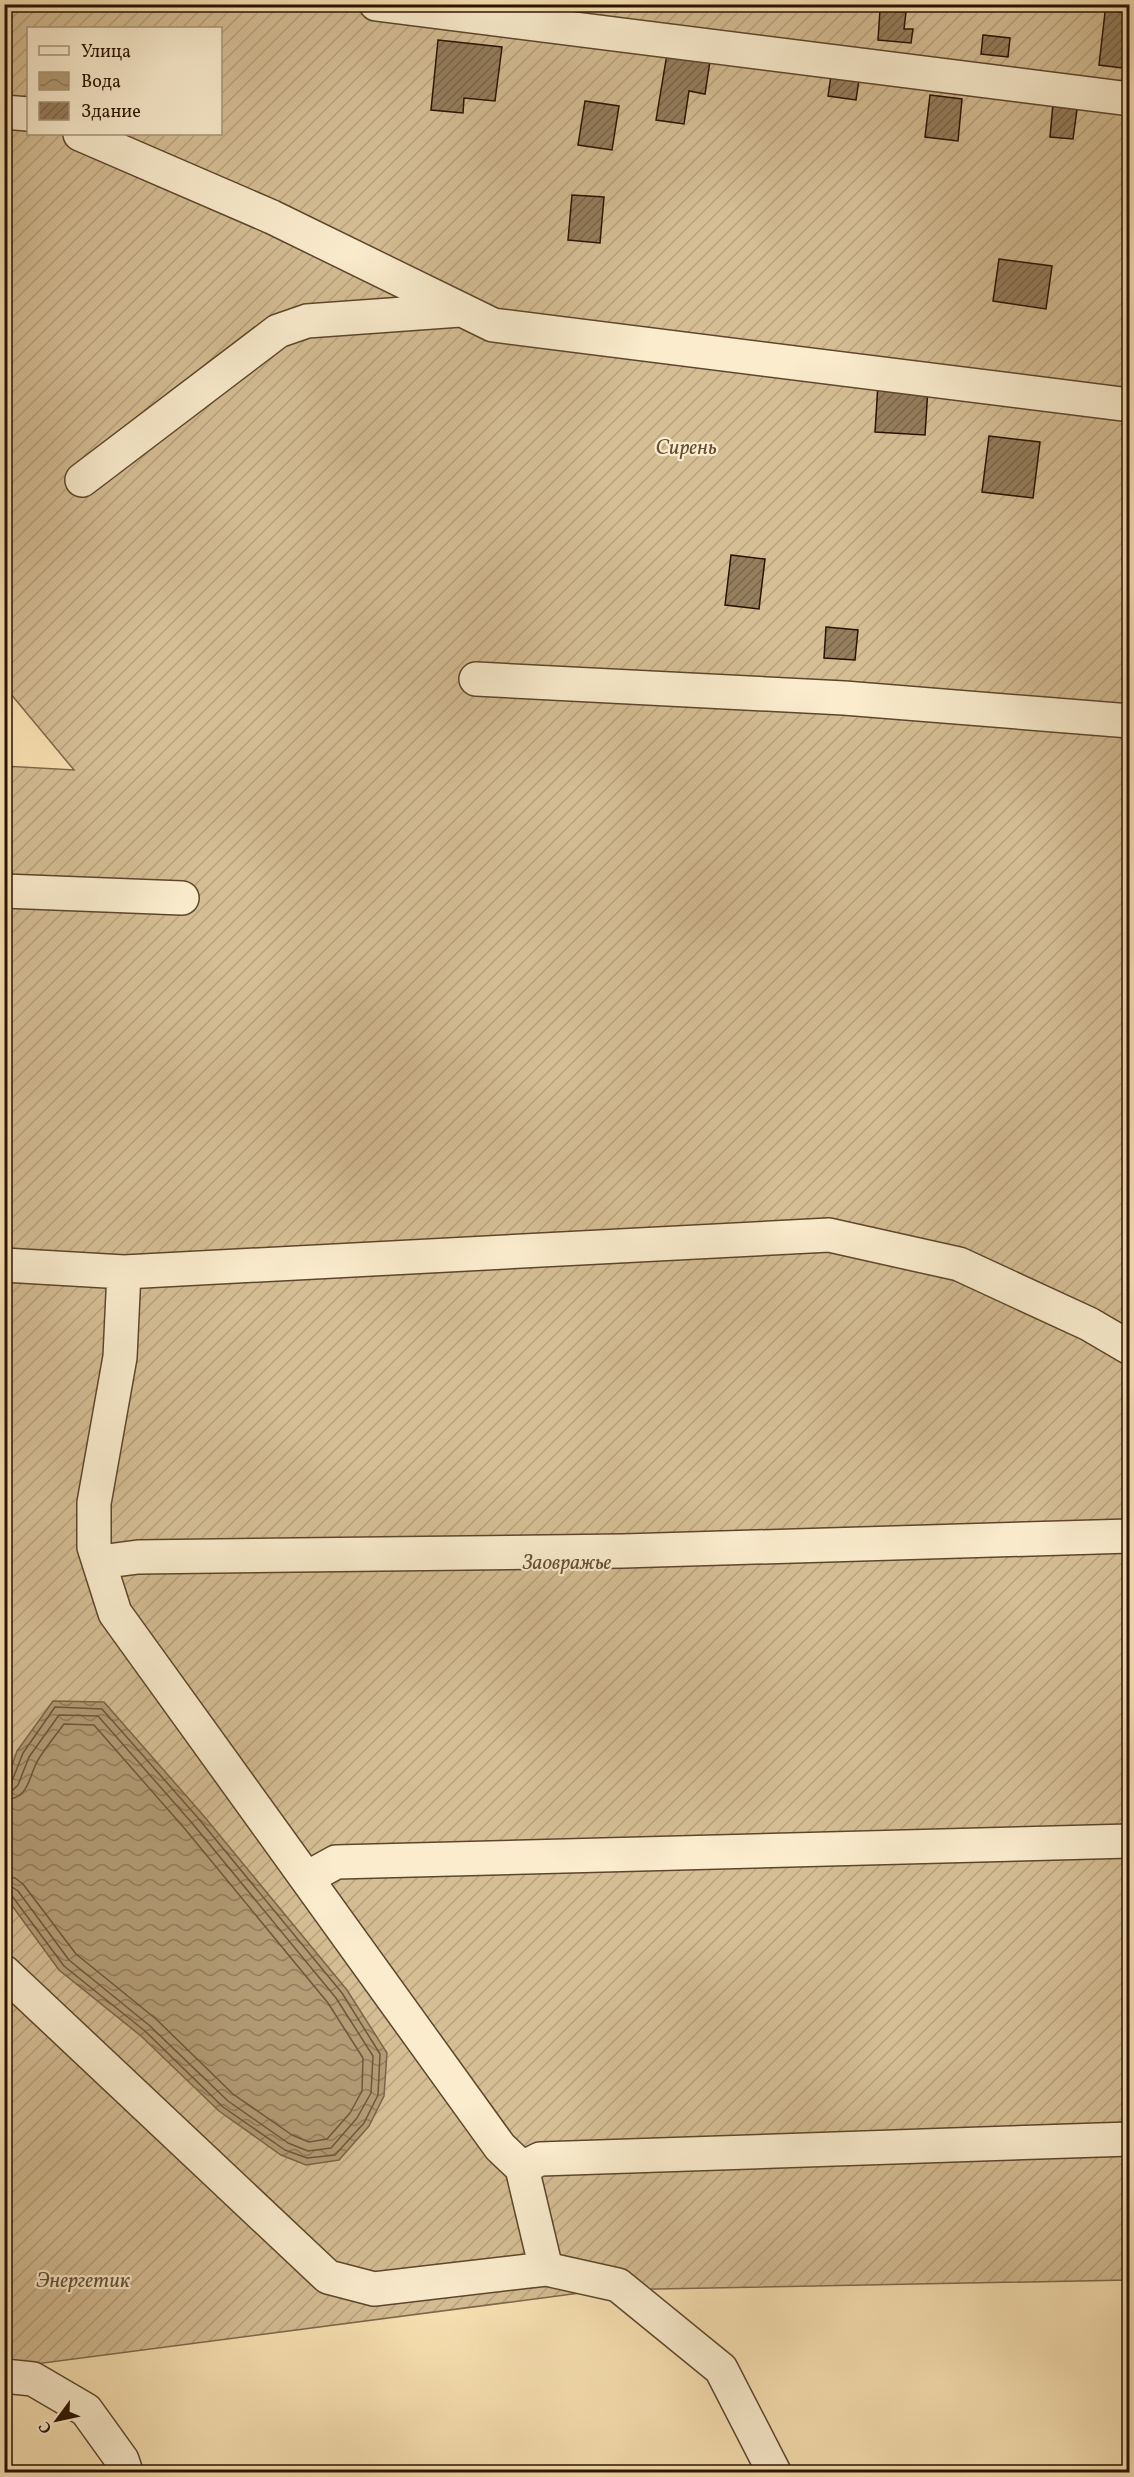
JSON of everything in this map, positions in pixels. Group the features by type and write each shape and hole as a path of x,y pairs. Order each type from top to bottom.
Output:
{"lane":[{"path":"376,4 1130,99"},
{"path":"4,112 27,114"},
{"path":"82,135 272,217 493,325 1130,405"},
{"path":"82,480 278,331 307,321 462,310"},
{"path":"476,679 844,698 1130,721"},
{"path":"4,891 182,898"},
{"path":"4,1265 124,1272 829,1235 959,1264 1089,1324 1130,1348"},
{"path":"124,1272 120,1357 94,1503 94,1547 116,1613 500,2147 522,2169 546,2269"},
{"path":"100,1562 138,1557 623,1551 1130,1536"},
{"path":"308,1878 336,1862 1130,1841"},
{"path":"4,1972 328,2277 374,2289 546,2269 618,2285 721,2369 774,2472"},
{"path":"522,2169 540,2158 1130,2139"},
{"path":"4,2376 33,2379 86,2410 122,2460 126,2472"}],"green space":[{"name":"Заовражье","path":"5,5 1129,5 1129,2280 603,2290 5,2368 4,766 74,770 5,687"}],"water":[{"path":"53,1701 104,1702 203,1815 347,1990 387,2053 384,2096 369,2126 339,2160 306,2165 281,2155 219,2111 141,2036 59,1970 5,1896 5,1785 17,1751"}],"building":[{"path":"1106,4 1119,4 1118,12 1130,13 1130,69 1099,65"},
{"path":"880,10 906,12 904,29 913,29 911,43 878,40"},
{"path":"983,35 1010,38 1008,57 981,54"},
{"path":"438,40 502,47 495,101 464,98 463,113 431,110"},
{"path":"667,54 710,61 705,94 689,91 684,124 656,120"},
{"path":"833,62 861,66 856,100 828,96"},
{"path":"1054,92 1079,95 1073,139 1050,137"},
{"path":"930,95 962,99 958,141 925,137"},
{"path":"585,101 619,106 612,150 578,145"},
{"path":"572,195 604,197 600,243 568,240"},
{"path":"999,259 1052,266 1046,309 993,301"},
{"path":"878,384 928,388 925,435 875,432"},
{"path":"989,436 1040,442 1033,498 982,492"},
{"path":"731,555 765,559 759,609 725,605"},
{"path":"826,627 858,630 855,660 824,658"}],"park label":[{"name":"Сирень","path":"686,447"},
{"name":"Энергетик","path":"83,2280"}]}
